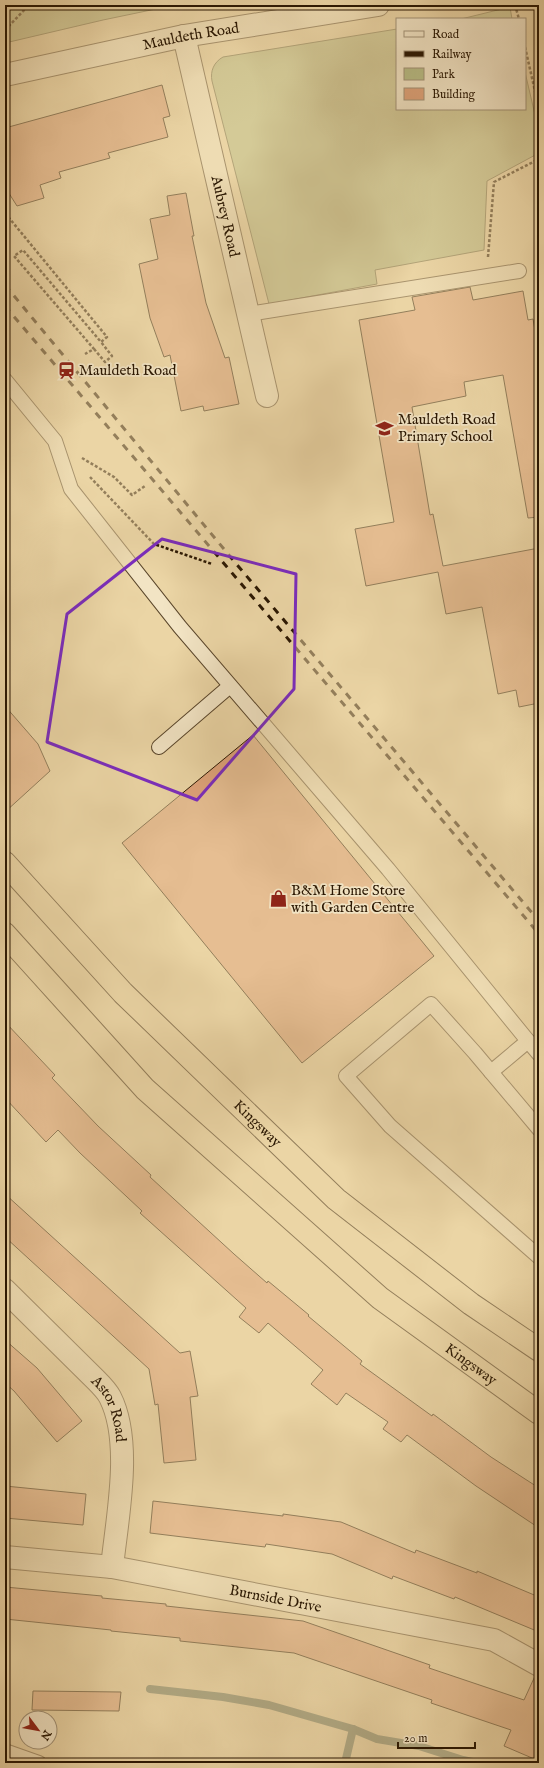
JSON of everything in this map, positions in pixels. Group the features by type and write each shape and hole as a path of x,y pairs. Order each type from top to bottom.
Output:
{"highway":[{"name":"Kingsway","path":"5,863 123,993 336,1199 471,1304 539,1350"},
{"name":"Kingsway","path":"5,934 145,1089 380,1298 539,1414"}],"street":[{"name":"Mauldeth Road","path":"5,75 184,36 378,5"},
{"name":"Aubrey Road","path":"184,36 267,396"},
{"name":"Astor Road","path":"5,1290 110,1395 116,1411 123,1449 112,1567"},
{"name":"Burnside Drive","path":"5,1557 112,1567 494,1640 539,1665"}],"lane":[{"path":"248,314 519,271"},
{"path":"5,380 55,441 71,489 180,627 388,869 539,1054"},
{"path":"159,747 230,686"},
{"path":"539,1129 431,1004 346,1076 390,1126 539,1257"},
{"path":"491,1072 528,1041"},
{"path":"5,1751 39,1763"}],"path":[{"path":"5,30 29,5"},
{"path":"515,5 519,18"},
{"path":"526,51 539,108"},
{"path":"487,276 494,182 539,159"},
{"path":"5,213 107,337 100,342"},
{"path":"23,250 100,342 112,356 104,362 14,256 23,250"},
{"path":"85,354 94,349"},
{"path":"55,441 114,477 132,495 145,486"},
{"path":"88,475 154,544 212,564"}],"highlighted area":[{"path":"162,539 296,574 294,689 197,800 47,742 67,614"}],"green space":[{"path":"5,5 175,5 5,43"},
{"path":"510,7 512,18 465,18"},
{"path":"396,29 396,110 526,110 526,76 539,132 539,153 487,181 484,250 375,270 377,284 269,304 212,81 213,67 217,61 223,57"}],"building":[{"path":"162,85 170,116 163,118 168,137 108,153 110,158 59,172 61,178 40,185 44,198 17,206 5,187 5,128"},
{"path":"186,193 194,236 192,236 206,303 225,358 229,357 239,404 204,411 203,406 181,411 170,355 164,357 150,318 139,264 158,259 150,219 170,215 167,196"},
{"path":"470,287 473,300 523,291 528,320 533,319 539,354 539,517 528,518 503,375 464,382 466,396 412,407 430,515 433,514 443,566 539,548 539,703 519,707 516,690 498,694 482,607 446,614 438,572 366,586 355,529 394,522 359,320 415,310 412,297"},
{"path":"5,706 38,744 50,771 5,812"},
{"name":"B&M Home Store with Garden Centre","path":"253,735 434,956 302,1063 122,843"},
{"path":"5,1022 55,1075 52,1078 98,1126 151,1175 150,1177 267,1283 268,1281 362,1361 360,1364 432,1416 433,1414 491,1457 539,1488 539,1528 476,1486 407,1435 401,1442 383,1429 388,1422 346,1393 337,1405 311,1384 323,1370 268,1323 259,1333 239,1317 246,1308 140,1213 142,1211 80,1153 58,1130 46,1142 5,1098"},
{"path":"5,1194 180,1353 190,1351 198,1396 190,1397 196,1460 164,1463 158,1404 155,1405 149,1369 5,1237"},
{"path":"5,1340 37,1368 82,1421 57,1442 14,1391 5,1383"},
{"path":"5,1486 86,1494 83,1525 5,1518"},
{"path":"153,1501 283,1516 283,1514 341,1522 415,1553 416,1550 477,1573 477,1571 539,1597 539,1632 455,1597 454,1599 393,1576 392,1579 332,1554 266,1544 265,1547 150,1533"},
{"path":"5,1587 102,1596 102,1598 166,1604 166,1606 303,1621 430,1665 429,1668 524,1700 535,1676 539,1677 539,1761 504,1746 511,1730 431,1703 432,1700 294,1653 180,1641 180,1638 5,1619"},
{"path":"33,1691 121,1692 119,1711 32,1710"}],"waterway":[{"path":"150,1689 223,1697 269,1705 353,1729 377,1739 419,1746 477,1763"},
{"path":"345,1763 353,1729"}],"railway":[{"path":"5,285 233,560 539,921"},
{"path":"5,306 539,934"}],"place":[{"name":"Mauldeth Road","path":"66,370"},
{"name":"Mauldeth Road Primary School","path":"385,428"},
{"name":"B&M Home Store with Garden Centre","path":"278,899"}]}
